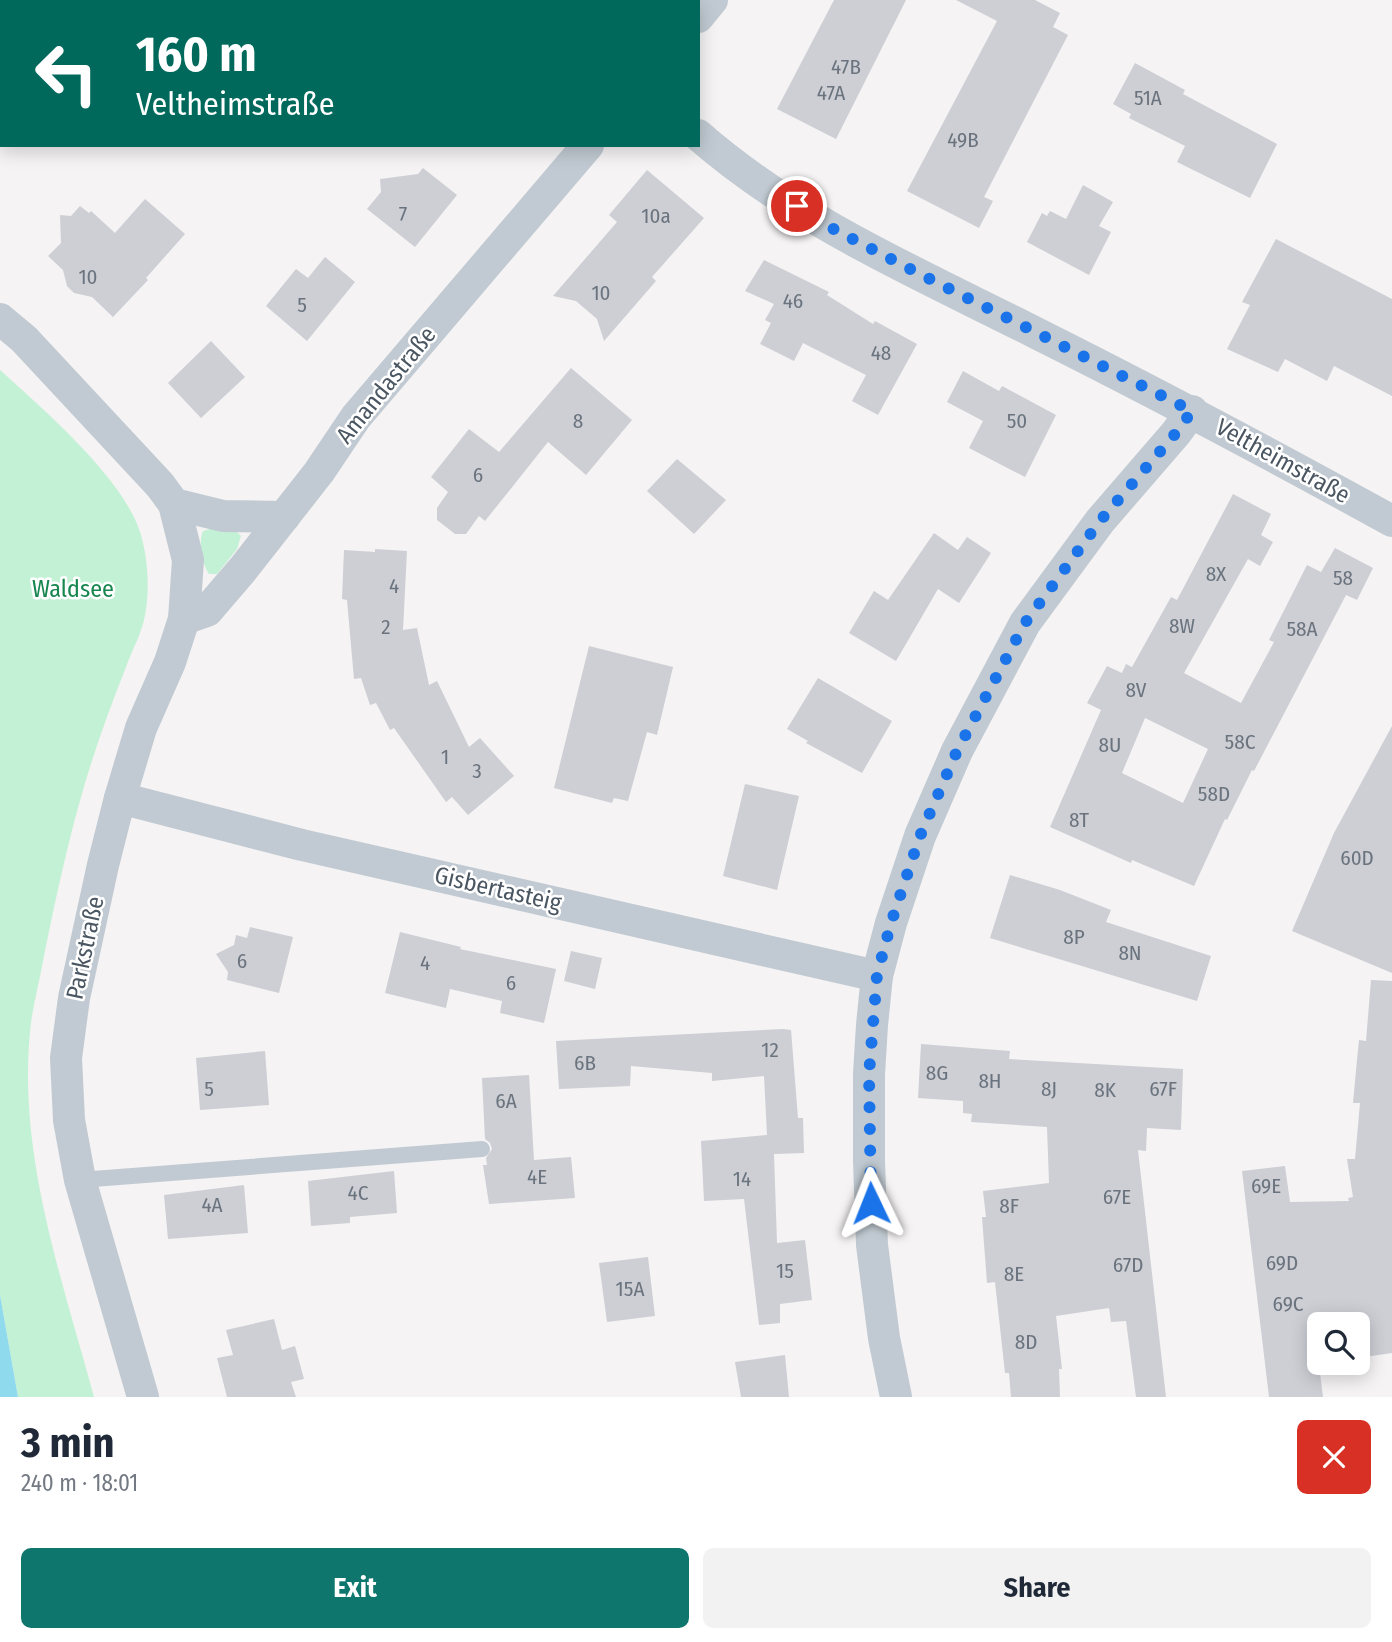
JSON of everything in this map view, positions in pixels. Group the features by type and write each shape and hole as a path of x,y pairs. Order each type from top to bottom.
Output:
{"street":[{"path":"700,15 712,0"},
{"name":"Veltheimstraße","path":"700,137 729,162 824,224 1192,411 1392,521"},
{"name":"Amandastraße","path":"184,619 207,611 319,472 356,417 586,147"},
{"name":"Parkstraße","path":"0,319 24,339 160,485 174,504 188,560 184,619 170,662 141,728 120,798 74,998 66,1058 69,1120 80,1180 143,1397"},
{"path":"895,1397 872,1245 869,1074 877,975 891,923 920,836 957,751 1025,623 1084,542 1192,411"},
{"path":"174,504 223,516 284,517"},
{"name":"Gisbertasteig","path":"120,798 302,845 877,975"}],"lane":[{"path":"80,1180 482,1149"}],"green space":[{"name":"Waldsee","path":"0,370 80,445 117,489 140,532 148,584 144,622 104,724 67,849 30,1032 30,1125 37,1171 57,1262 94,1397 18,1397 0,1295"},
{"path":"203,531 236,531 241,536 237,549 217,574 209,574 202,553"}],"water":[{"path":"0,1295 18,1397 0,1397"}],"building":[{"path":"834,0 906,0 836,139 777,109"},
{"path":"956,0 1035,0 1060,13 1053,27 1068,35 984,197 993,201 979,228 907,191 997,21"},
{"path":"1135,63 1185,90 1183,94 1277,144 1250,198 1177,162 1185,146 1129,118 1131,114 1113,104"},
{"path":"423,168 457,195 415,247 367,209 381,192 380,179 418,174"},
{"path":"647,170 704,218 652,277 656,281 604,341 597,319 576,301 553,296 617,222 609,215"},
{"path":"1083,185 1113,202 1099,226 1111,232 1089,275 1027,242 1042,213 1047,216 1050,211 1066,219"},
{"path":"145,199 185,234 146,278 148,280 113,317 92,297 74,293 67,286 63,270 48,256 61,243 60,215 71,216 80,206 89,213 91,211 115,233"},
{"path":"1276,239 1392,299 1392,396 1334,366 1327,381 1285,359 1278,372 1227,349 1250,305 1242,302"},
{"path":"325,257 355,282 307,341 266,306 296,269 308,278"},
{"path":"764,260 829,292 827,295 873,324 875,321 917,344 878,415 852,401 866,375 803,343 794,361 760,344 771,323 765,320 774,304 745,291"},
{"path":"211,341 245,377 201,418 168,383"},
{"path":"571,368 632,420 586,475 548,442 485,521 479,516 466,534 455,534 437,520 437,508 448,492 431,477 469,429 499,452"},
{"path":"963,371 999,391 1002,386 1056,415 1025,477 969,448 983,421 947,402"},
{"path":"677,459 726,500 694,534 647,491"},
{"path":"1233,494 1271,514 1261,535 1273,542 1260,566 1248,559 1184,673 1241,703 1274,642 1269,640 1307,565 1321,572 1335,548 1373,568 1357,600 1346,595 1254,771 1252,770 1227,820 1225,819 1194,886 1132,860 1131,863 1050,827 1101,710 1087,703 1107,666 1122,673 1126,664 1132,667 1171,597 1177,600","holes":["1145,718 1208,749 1183,803 1122,773"]},
{"path":"934,533 958,550 967,537 991,553 959,603 938,589 896,661 849,633 874,591 888,600"},
{"path":"375,549 407,551 403,630 417,628 429,685 437,681 469,747 480,738 514,776 468,815 452,797 446,802 394,728 390,730 376,703 370,705 361,678 354,679 347,600 342,599 344,550 375,552"},
{"path":"589,646 673,667 657,735 647,732 628,801 614,798 612,803 554,788"},
{"path":"818,678 892,721 862,773 806,743 808,741 787,729"},
{"path":"1392,726 1392,973 1292,931 1334,833"},
{"path":"745,784 799,796 777,890 723,876"},
{"path":"1010,875 1060,890 1111,910 1106,922 1211,956 1197,1001 990,938"},
{"path":"250,927 293,937 279,993 227,980 228,972 216,954 234,945 236,935 247,938"},
{"path":"400,932 461,947 460,949 556,969 544,1023 500,1013 502,1001 450,989 446,1008 385,993"},
{"path":"571,951 602,958 595,989 564,981"},
{"path":"1371,980 1392,981 1392,1353 1370,1356 1370,1312 1307,1312 1307,1375 1320,1375 1323,1397 1269,1397 1242,1171 1285,1166 1290,1202 1349,1201 1348,1198 1353,1197 1347,1159 1355,1159 1360,1103 1353,1103 1359,1040 1366,1041"},
{"path":"791,1030 798,1118 803,1118 804,1153 774,1154 777,1243 805,1240 812,1300 780,1304 780,1323 759,1325 744,1199 704,1201 701,1141 767,1135 764,1076 712,1081 712,1073 631,1066 630,1086 559,1089 556,1041"},
{"path":"921,1044 1010,1051 1009,1059 1183,1069 1181,1130 1147,1128 1146,1151 1138,1150 1166,1397 1136,1397 1126,1321 1111,1322 1109,1308 1056,1316 1062,1369 1059,1369 1060,1397 1011,1397 1009,1373 1005,1373 995,1282 987,1283 982,1217 986,1217 983,1191 1049,1183 1047,1127 971,1122 972,1114 963,1113 963,1101 918,1098"},
{"path":"265,1051 269,1105 200,1110 196,1058"},
{"path":"529,1075 534,1160 571,1157 575,1198 489,1204 483,1165 487,1165 486,1158 492,1149 485,1139 482,1078"},
{"path":"394,1171 397,1213 350,1217 350,1223 311,1226 308,1181"},
{"path":"244,1185 248,1233 168,1239 164,1195"},
{"path":"648,1257 655,1316 607,1322 599,1263"},
{"path":"274,1319 282,1350 295,1346 304,1379 291,1382 296,1397 227,1397 217,1358 233,1355 226,1330"},
{"path":"785,1355 789,1397 741,1397 735,1362"}],"route":[{"path":"797,206 824,224 918,273 1192,411 1100,521 1025,623 957,751 920,836 877,975 869,1074 871,1203"}]}
